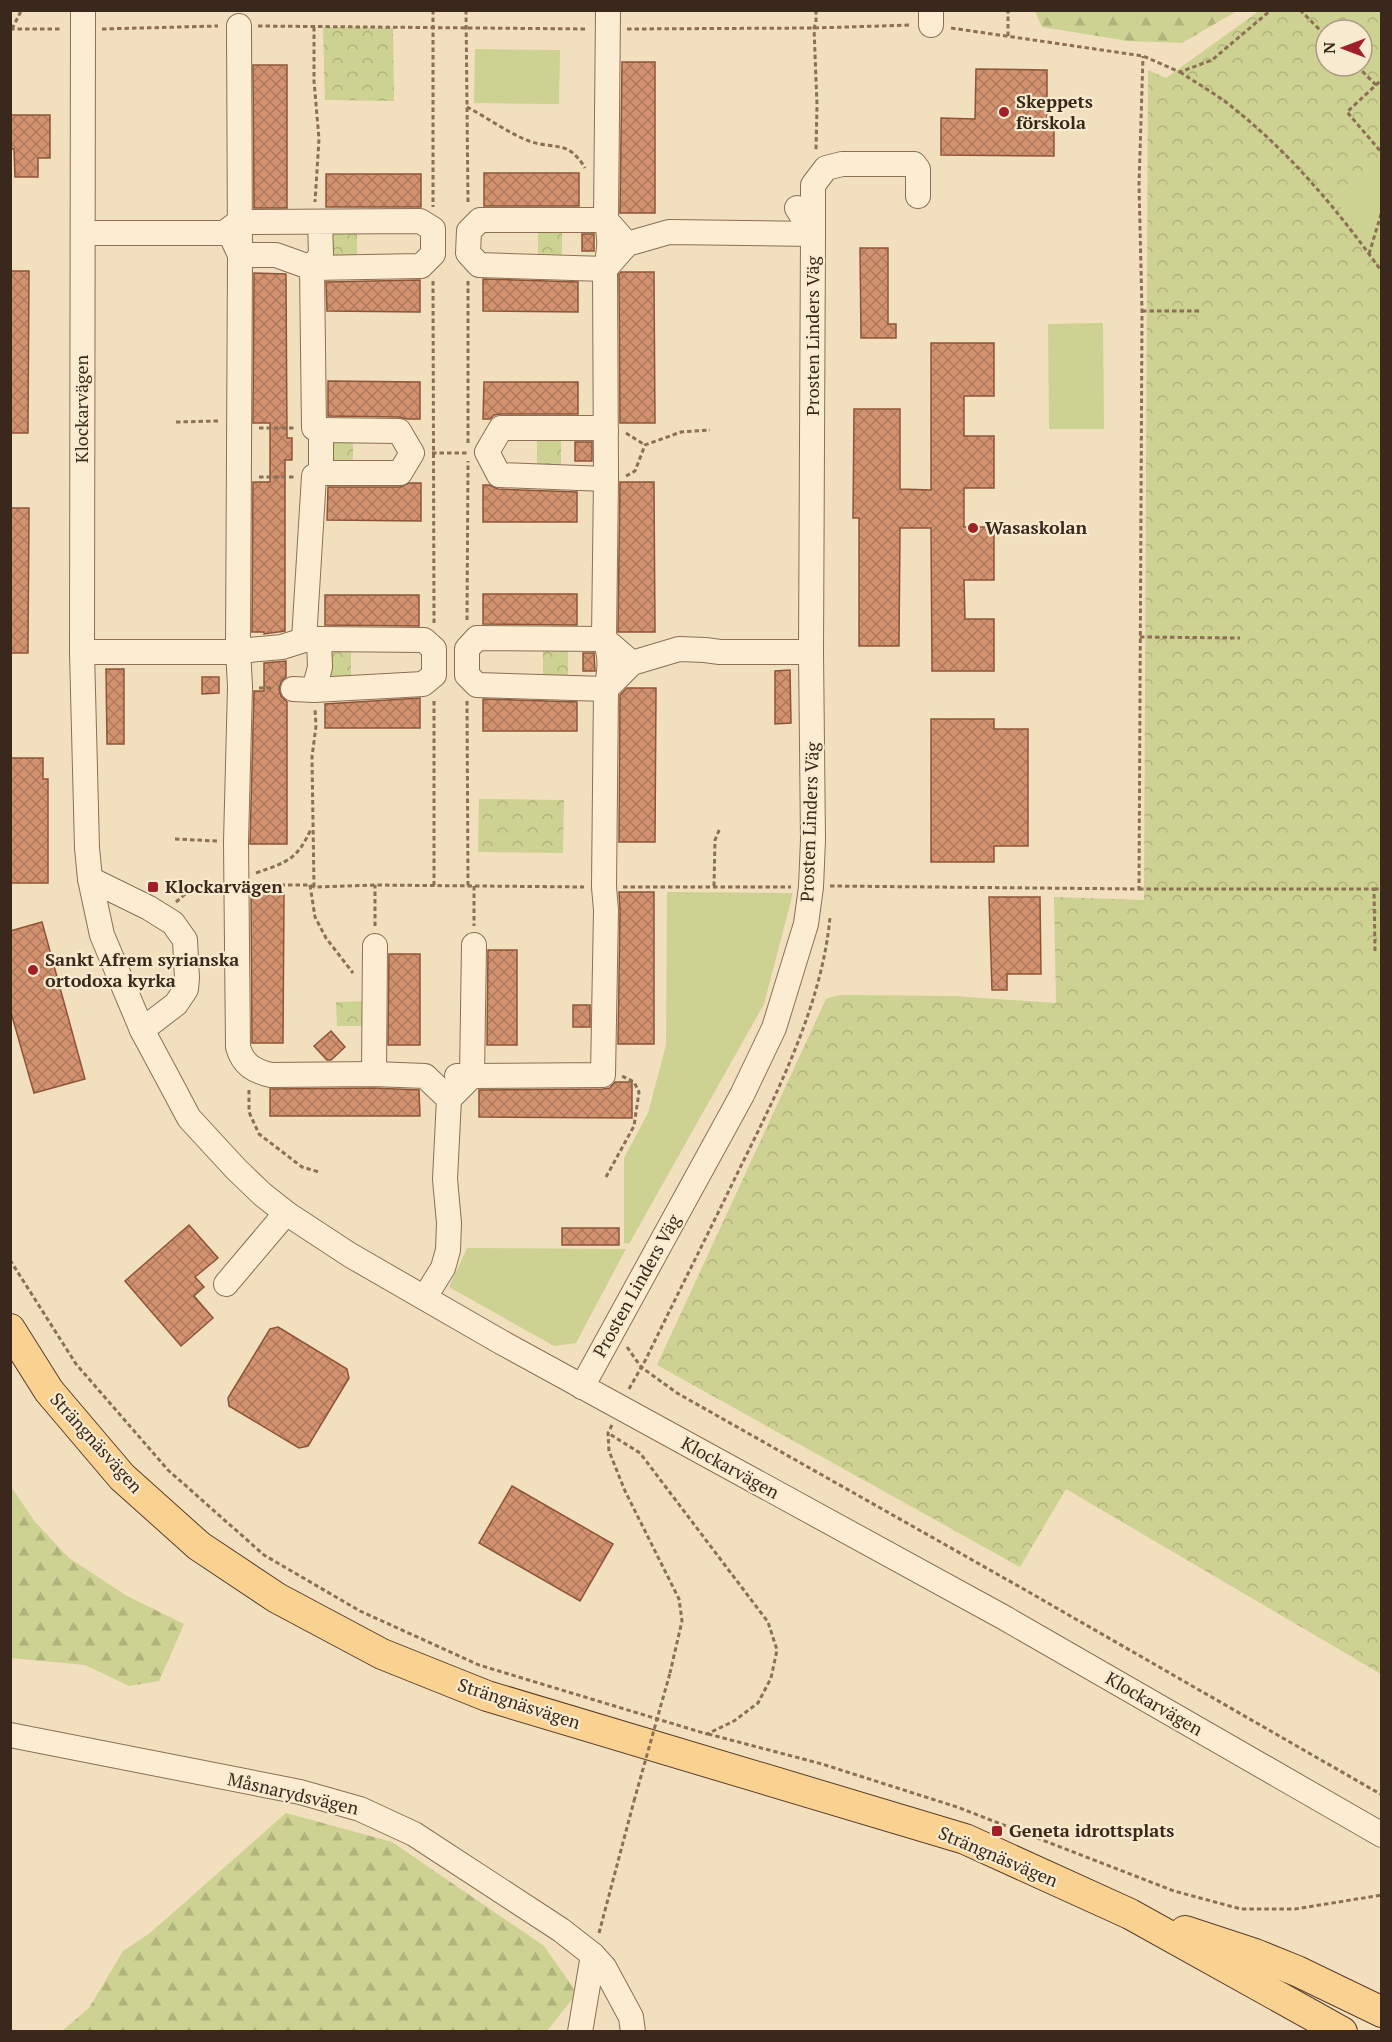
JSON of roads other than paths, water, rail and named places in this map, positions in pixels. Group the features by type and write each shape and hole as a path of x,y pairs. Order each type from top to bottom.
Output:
{"main road":[{"name":"Strängnäsvägen","path":"10,1329 49,1391 122,1478 199,1546 277,1598 382,1654 487,1696 965,1839 1130,1914 1342,2031"},
{"name":"Strängnäsvägen","path":"1130,1914 1211,1938 1255,1954 1297,1971 1382,2012"}],"street":[{"name":"Klockarvägen","path":"83,10 82,652 87,848 90,879 102,935 142,1030 189,1118 262,1194 286,1213 350,1255 619,1408 1003,1617 1382,1835"},
{"path":"239,26 232,228 233,241 240,255 238,650 240,687 236,842 238,1047 243,1060 250,1067 257,1072 271,1075 603,1075 606,689 610,660 604,639 605,268 610,252 610,234 606,220 608,10"},
{"path":"627,244 606,220 480,220 469,231 468,253 479,265 605,268 627,244 669,232 813,234 813,185 826,168 842,164 914,164 918,169 918,196"},
{"name":"Prosten Linders Väg","path":"582,1387 742,1095 774,1028 806,924 825,890 813,840 811,652 813,234 797,208"},
{"path":"83,233 232,228 317,222 420,221 433,229 433,254 421,266 312,268 276,255 240,255"},
{"path":"317,222 321,254 312,268 315,428 399,431 412,453 400,473 318,474"},
{"path":"606,431 599,428 501,428 487,452 499,475 606,479"},
{"path":"82,652 227,652 282,647 311,639 424,640 434,648 434,675 423,684 304,690 320,667 311,639 321,430"},
{"path":"632,663 604,639 477,638 467,648 467,675 477,685 606,689 632,663 679,649 720,652 811,652"},
{"path":"90,879 149,908 173,923 185,940 188,978 186,989 176,1005 142,1030"},
{"path":"425,1297 443,1268 448,1250 449,1223 445,1179 449,1099 471,1076 474,945"},
{"path":"374,1074 375,946"},
{"path":"425,1076 449,1099"},
{"path":"226,1284 286,1213"},
{"name":"Måsnarydsvägen","path":"10,1736 300,1792 360,1809 414,1834 561,1930 593,1955 604,1967 631,2017 633,2031"},
{"path":"580,2031 593,1955"}],"place":[{"name":"Skeppets förskola","path":"1004,112"},
{"name":"Wasaskolan","path":"973,528"},
{"name":"Klockarvägen","path":"153,887"},
{"name":"Sankt Afrem syrianska ortodoxa kyrka","path":"33,970"},
{"name":"Geneta idrottsplats","path":"997,1831"}]}
